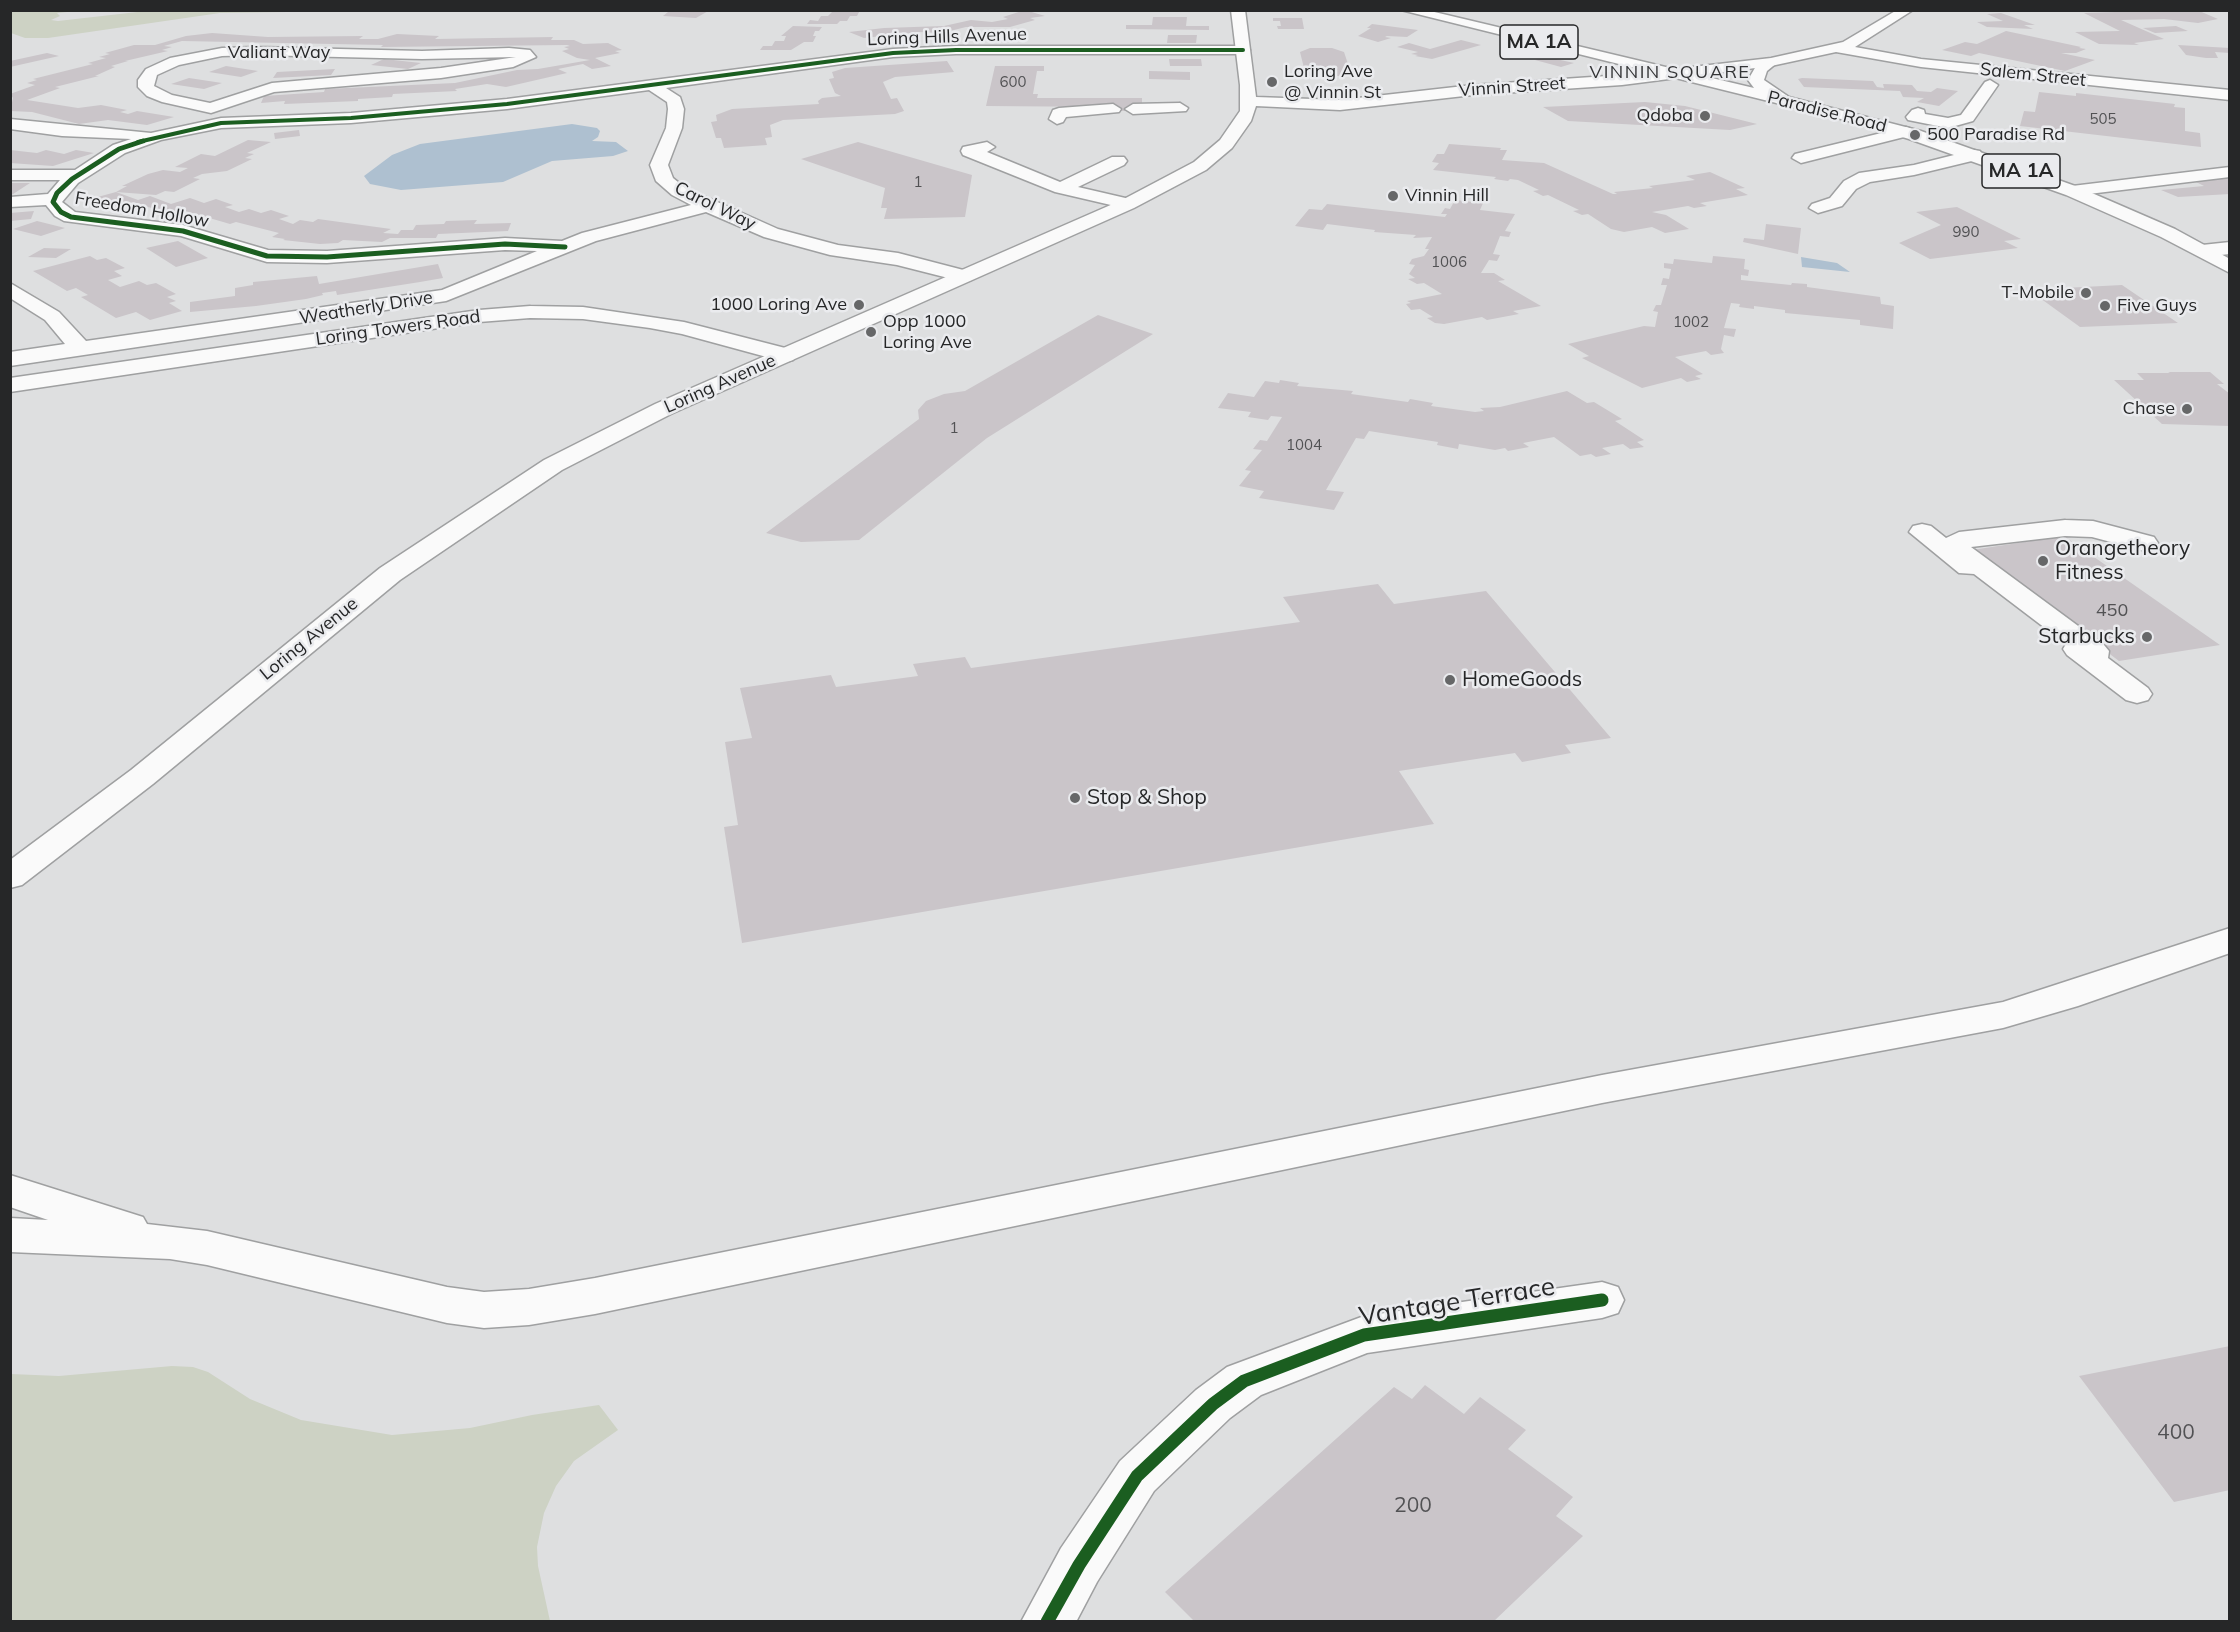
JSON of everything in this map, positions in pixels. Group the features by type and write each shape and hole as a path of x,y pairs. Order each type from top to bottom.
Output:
{"main road":[{"name":"Loring Avenue","path":"10,877 142,777 390,574 525,482 637,422 1128,204 1182,178 1215,155 1243,121 1249,101 1238,10"},
{"name":"Paradise Road","path":"1407,10 1906,132 2072,191 2202,251 2229,267"},
{"name":"Vinnin Street","path":"1249,101 1341,105 1473,90 1671,74 1772,62 1838,48 1860,40 1907,10"},
{"name":"Salem Street","path":"1838,48 1922,63 2229,95"},
{"name":"Loring Hills Avenue","path":"654,86 768,68 922,51 1244,50"},
{"name":"Valiant Way","path":"239,51 462,54 509,52 529,56 520,61 466,70 272,88 211,108 183,103 152,93 146,87 146,80 157,69 175,62 239,51"},
{"path":"462,54 466,70"},
{"path":"1772,62 1757,74 1756,80 1761,87 1802,105"},
{"name":"Freedom Hollow","path":"565,247 505,244 327,257 267,256 183,231 71,217 56,207 54,199 78,175 113,152 157,136 221,123 403,114 654,86"},
{"name":"Carol Way","path":"654,86 674,100 676,109 674,128 659,165 665,181 708,207 771,233 837,251 898,259 964,276"},
{"path":"1918,112 1914,117 1948,123 1967,118 1990,86"},
{"path":"1281,120 1341,105"},
{"path":"211,108 221,123"},
{"path":"1057,119 1059,113 1113,108"},
{"path":"1133,109 1180,108"},
{"name":"Freedom Hollow","path":"10,124 62,131 157,136"},
{"path":"1215,155 1257,130"},
{"path":"1801,158 1906,132"},
{"path":"987,147 969,151 1044,174 1061,188 1128,204"},
{"path":"1818,208 1836,202 1850,185 1865,177 1914,170 1974,155"},
{"path":"1061,188 1118,161"},
{"path":"2072,191 2229,172"},
{"name":"Freedom Hollow","path":"10,175 78,175"},
{"name":"Freedom Hollow","path":"10,202 54,199"},
{"name":"Weatherly Drive","path":"10,359 446,295 614,229 708,207"},
{"path":"2202,251 2229,248"},
{"name":"Carol Way","path":"837,251 874,267 940,287"},
{"path":"10,289 51,316 81,349"},
{"name":"Loring Towers Road","path":"10,385 468,317 530,312 583,313 650,322 684,328 785,355"},
{"path":"2093,661 2094,651 1956,548 1955,544 1959,540 2065,528 2092,530 2145,543"},
{"path":"1922,532 2137,694"},
{"path":"10,1191 170,1242 219,1251 447,1305 484,1310 529,1307 595,1296 1602,1089 2003,1015 2065,997 2229,940"},
{"path":"10,1235 170,1242"},
{"name":"Vantage Terrace","path":"1047,1622 1079,1565 1137,1476 1213,1404 1244,1381 1364,1335 1602,1300"}],"shaded area":[{"path":"155,10 353,11 220,13 48,38 25,38 11,33 11,11 77,11 57,13 60,16 51,20 58,21"},
{"path":"172,1366 193,1367 208,1372 250,1399 301,1420 392,1435 470,1428 532,1415 599,1405 618,1430 574,1461 556,1486 544,1513 537,1547 538,1566 550,1621 11,1621 11,1374 59,1376"}],"water":[{"path":"572,124 597,128 600,131 598,137 592,141 616,142 628,151 613,156 552,161 503,182 401,190 370,184 364,176 392,155 420,144"},
{"path":"1801,257 1837,263 1850,272 1802,267"}],"building":[{"path":"666,10 710,10 696,18 663,16 668,12"},
{"path":"840,10 860,10 857,16 850,16 847,21 840,21 837,24 807,24 810,20 818,21 821,16 828,16"},
{"path":"1025,10 1045,16 1030,18 1035,20 1010,27 966,27 942,33 919,32 864,38 849,32 944,26 971,20 992,22 1008,19 1003,17"},
{"path":"2144,10 2197,10 2218,19 2198,23 2164,19 2121,20 2164,39 2134,43 2139,45 2099,44 2075,32 2120,31 2084,13 2146,11"},
{"path":"2001,13 2035,25 2024,25 2033,29 1987,27 1977,22 2003,21 1987,14"},
{"path":"1153,17 1187,17 1186,26 1209,26 1209,30 1126,29 1126,25 1152,25"},
{"path":"1273,18 1302,18 1304,29 1278,29 1277,26 1281,26 1280,21 1273,21"},
{"path":"1372,24 1418,30 1407,37 1387,36 1385,37 1391,38 1378,42 1358,36 1371,28 1367,28"},
{"path":"793,26 822,27 819,31 815,31 813,36 816,36 813,42 804,42 791,50 760,50 763,46 772,46 775,41 784,41 786,36 781,36"},
{"path":"2176,26 2188,31 2155,33 2143,28"},
{"path":"2006,31 2081,47 2079,48 2086,49 2076,53 2061,53 2095,60 2065,71 1979,53 1971,56 1942,50 1965,42 1977,44"},
{"path":"212,33 268,37 363,36 359,39 378,39 397,34 439,36 435,39 553,37 551,40 574,40 583,44 608,43 622,50 615,51 620,53 595,58 611,66 592,69 583,64 558,69 567,73 506,87 487,84 455,89 457,91 393,94 392,97 358,99 358,101 284,104 285,101 261,103 264,96 324,92 325,89 455,83 517,70 538,69 590,60 577,58 562,51 569,49 564,47 570,46 567,45 381,47 383,45 182,41 164,46 172,47 162,50 168,51 125,61 128,61 111,66 115,67 95,76 99,76 55,87 60,88 27,100 78,108 101,105 127,110 120,112 128,114 137,111 174,117 147,125 108,120 79,124 32,112 10,111 13,98 10,94 35,85 27,83 37,80 33,79 93,64 88,63 106,58 99,57 110,54 105,53 134,45 155,45 186,36"},
{"path":"1168,35 1197,35 1196,43 1167,43"},
{"path":"1461,40 1481,45 1432,59 1415,56 1418,55 1411,54 1418,52 1397,47 1409,43 1430,49"},
{"path":"2178,45 2230,48 2230,53 2215,52 2218,58 2186,55"},
{"path":"1310,48 1332,48 1344,52 1352,76 1306,76 1300,52"},
{"path":"47,53 59,56 10,67 10,61"},
{"path":"1547,57 1574,63 1561,67 1535,60"},
{"path":"384,59 421,63 408,69 371,65"},
{"path":"1169,59 1201,59 1202,66 1170,66"},
{"path":"947,61 954,72 895,77 883,82 891,99 897,98 904,111 895,114 783,120 770,125 772,137 765,138 767,145 724,148 721,138 716,138 711,122 717,121 716,115 732,109 819,104 818,101 822,98 841,96 835,93 829,79 834,78 832,72 845,68"},
{"path":"226,66 258,71 241,77 209,72"},
{"path":"995,66 1044,66 1044,71 1037,71 1033,94 1038,94 1037,98 1142,98 1142,107 1133,111 1113,111 1113,107 986,106"},
{"path":"335,69 331,75 273,78 277,72"},
{"path":"1149,71 1190,72 1190,80 1149,79"},
{"path":"189,78 222,83 204,89 171,84"},
{"path":"1798,79 1873,81 1877,87 1884,88 1883,84 1912,85 1917,91 1931,92 1937,88 1958,91 1939,106 1917,102 1924,98 1903,97 1900,91 1804,87"},
{"path":"2039,92 2076,96 2076,93 2175,104 2174,107 2185,108 2185,131 2200,133 2201,147 2020,126 2024,111 2035,112"},
{"path":"1645,102 1685,106 1757,124 1730,130 1568,121 1543,107"},
{"path":"299,130 300,136 275,139 274,133"},
{"path":"248,140 271,142 247,153 254,154 245,158 252,159 227,171 202,174 193,178 200,179 174,192 165,191 156,195 116,192 127,186 122,186 148,174 163,170 180,172 188,168 175,167 201,154 215,156"},
{"path":"858,142 972,175 965,217 884,219 887,208 881,208 885,188 801,159"},
{"path":"1449,144 1501,148 1500,150 1507,150 1502,160 1544,163 1613,194 1617,194 1614,192 1653,188 1649,186 1695,180 1686,176 1710,172 1745,188 1736,189 1748,195 1700,203 1707,206 1694,208 1688,206 1652,212 1666,215 1689,229 1665,233 1652,227 1624,232 1611,229 1588,214 1582,215 1573,211 1579,210 1548,195 1543,196 1533,191 1539,190 1518,180 1508,181 1494,179 1496,177 1433,170 1439,163 1432,162 1437,154 1444,154"},
{"path":"10,150 37,153 46,150 64,154 76,150 94,153 53,166 10,163"},
{"path":"2230,178 2230,194 2178,197 2161,190 2204,186 2194,181"},
{"path":"10,183 30,183 10,196"},
{"path":"116,192 138,200 150,196 171,204 190,198 204,203 216,199 233,205 225,207 239,212 249,209 261,213 271,210 289,216 279,219 293,224 300,220 313,222 318,219 391,229 383,233 398,234 401,230 413,230 416,225 444,224 446,221 477,220 474,224 511,223 508,231 438,234 436,238 390,238 382,242 343,240 338,243 320,244 283,240 285,239 272,237 279,233 236,222 230,224 182,210 172,213 128,202 115,206 94,198"},
{"path":"1455,200 1483,203 1480,210 1515,214 1505,231 1511,232 1509,237 1500,236 1493,254 1500,255 1497,261 1489,260 1481,273 1494,273 1505,280 1498,281 1541,306 1513,311 1519,314 1487,320 1482,317 1444,324 1435,323 1427,318 1433,317 1420,309 1411,310 1406,304 1411,303 1407,301 1442,294 1424,283 1417,284 1408,279 1415,278 1409,274 1415,265 1409,264 1412,259 1424,256 1429,249 1425,249 1432,237 1413,238 1416,235 1374,232 1375,230 1327,224 1323,230 1295,226 1309,209 1322,210 1327,204 1445,217 1447,214 1441,214 1445,208 1450,209"},
{"path":"1957,207 2021,239 2004,241 2018,248 1930,259 1899,243 1941,225 1916,212"},
{"path":"34,211 31,219 10,221 10,213"},
{"path":"37,221 65,228 41,236 13,229"},
{"path":"1766,224 1801,228 1798,254 1743,242 1744,238 1764,240"},
{"path":"178,241 208,258 176,267 146,248"},
{"path":"44,248 71,249 56,258 28,257"},
{"path":"90,256 97,260 106,258 125,268 114,271 122,276 108,280 120,287 139,281 147,285 156,283 176,294 167,297 176,301 169,303 182,311 150,320 136,312 116,318 81,297 88,295 76,288 67,291 33,271"},
{"path":"1713,256 1745,259 1744,269 1749,270 1748,276 1741,275 1741,280 1791,285 1792,283 1807,284 1807,287 1880,297 1881,304 1894,306 1893,329 1860,325 1860,320 1785,313 1785,310 1754,306 1754,309 1739,307 1740,304 1731,303 1724,328 1736,329 1734,337 1724,335 1721,349 1724,353 1711,355 1706,351 1675,357 1703,374 1695,376 1701,379 1687,382 1681,378 1642,388 1582,358 1589,356 1568,344 1644,326 1655,327 1658,312 1653,311 1656,305 1661,305 1667,285 1661,285 1663,278 1669,279 1671,269 1664,268 1664,263 1673,264 1674,259 1712,263"},
{"path":"438,264 443,278 337,295 336,291 322,293 323,295 306,299 256,306 190,312 190,302 235,296 235,288 253,285 253,282 317,276 319,284"},
{"path":"2122,285 2178,323 2080,327 2033,293 2064,288"},
{"path":"1098,315 1153,334 987,438 859,540 801,542 766,533 919,419 918,410 926,401 944,394 965,391"},
{"name":"Chase","path":"2168,372 2210,372 2224,384 2217,384 2230,394 2230,426 2162,424 2114,380 2144,380 2137,373 2170,373"},
{"path":"1280,380 1299,383 1297,386 1353,391 1351,394 1408,402 1410,399 1433,403 1431,406 1475,412 1484,411 1480,408 1500,407 1567,391 1587,403 1594,402 1622,419 1615,421 1644,440 1637,442 1644,447 1630,449 1623,444 1602,448 1611,454 1596,457 1591,454 1580,456 1554,437 1523,443 1529,447 1508,451 1505,448 1495,450 1459,444 1458,449 1437,445 1438,442 1369,431 1364,439 1356,438 1326,490 1344,492 1334,510 1259,498 1264,491 1239,486 1251,471 1245,470 1262,450 1253,449 1260,440 1267,441 1282,417 1271,416 1268,420 1248,417 1251,412 1218,408 1228,393 1254,397 1265,381 1279,383"},
{"path":"2064,536 2220,645 2119,661 1972,550"},
{"name":"Stop & Shop","path":"1378,584 1394,604 1486,591 1611,738 1565,745 1571,753 1522,762 1515,753 1399,771 1434,824 742,943 724,827 738,825 725,742 752,738 740,688 831,675 836,687 918,676 913,664 965,657 971,668 1300,622 1283,597"},
{"path":"2230,1346 2230,1490 2174,1502 2079,1376"},
{"path":"1425,1385 1464,1414 1480,1397 1526,1430 1508,1449 1573,1497 1556,1516 1583,1536 1493,1622 1195,1622 1165,1592 1394,1387 1412,1399"}],"cycle path":[{"path":"565,247 505,244 327,257 267,256 183,231 71,217 61,212 53,202 57,193 72,179 119,149 157,136 221,123 351,118 507,104 893,53 956,50 1243,50"},
{"path":"1047,1622 1079,1565 1137,1476 1213,1404 1244,1381 1364,1335 1602,1300"}],"place":[{"name":"Loring Ave @ Vinnin St","path":"1272,82"},
{"name":"Qdoba","path":"1705,116"},
{"name":"500 Paradise Rd","path":"1915,135"},
{"name":"Vinnin Hill","path":"1393,196"},
{"name":"T-Mobile","path":"2086,293"},
{"name":"1000 Loring Ave","path":"859,305"},
{"name":"Five Guys","path":"2105,306"},
{"name":"Opp 1000 Loring Ave","path":"871,332"},
{"name":"Chase","path":"2187,409"},
{"name":"Orangetheory Fitness","path":"2043,561"},
{"name":"Starbucks","path":"2147,637"},
{"name":"HomeGoods","path":"1450,680"},
{"name":"Stop & Shop","path":"1075,798"}],"district":[{"name":"VINNIN SQUARE","path":"1670,73"}]}
